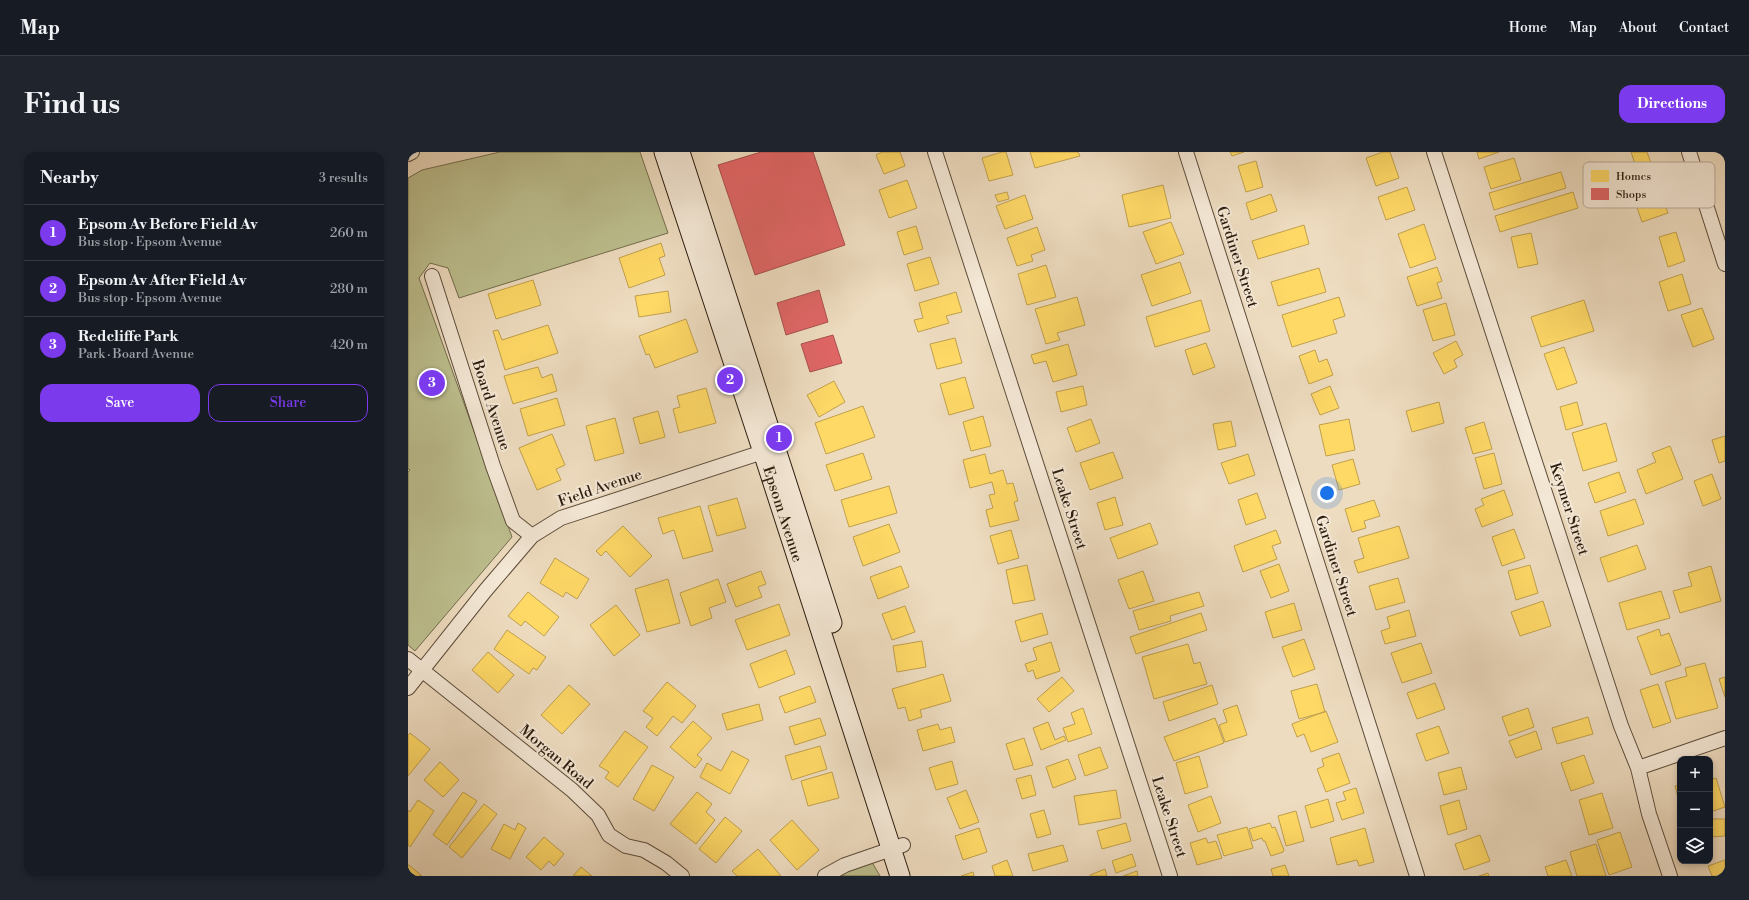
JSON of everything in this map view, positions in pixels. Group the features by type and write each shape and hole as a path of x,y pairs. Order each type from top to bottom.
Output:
{"street":[{"path":"408,154 412,152"},
{"name":"Epsom Avenue","path":"664,152 770,450"},
{"name":"Epsom Avenue","path":"680,152 770,450 897,847 913,876"},
{"name":"Leake Street","path":"935,152 1170,876"},
{"name":"Gardiner Street","path":"1186,152 1417,876"},
{"name":"Keymer Street","path":"1434,152 1621,726 1638,768 1649,814 1670,876"},
{"path":"1689,152 1692,162"},
{"path":"1707,208 1725,264"},
{"name":"Board Avenue","path":"432,276 491,459 513,521 532,536"},
{"name":"Field Avenue","path":"408,688 532,536 561,518 770,450"},
{"name":"Morgan Road","path":"408,659 572,790 598,815 609,835 626,846 644,850 666,863 682,876"},
{"path":"1638,768 1725,738"},
{"path":"825,876 845,865 897,847"},
{"name":"Epsom Avenue","path":"897,847 900,876"}],"green space":[{"path":"500,152 640,152 668,233 459,298 448,268 430,263 419,278 512,537 415,651 408,645 408,472 410,470 408,469 408,178 422,170"},
{"path":"869,857 880,876 825,876"}],"building: Homes":[{"path":"882,152 900,152 905,166 884,174 876,155"},
{"path":"1006,152 1013,175 989,181 982,158"},
{"path":"1030,152 1078,152 1080,156 1035,168"},
{"path":"1230,152 1244,152 1232,156"},
{"path":"1383,152 1390,152 1399,178 1376,186 1366,158"},
{"path":"1477,152 1499,152 1479,159"},
{"path":"1631,152 1647,152 1651,162 1634,162"},
{"path":"1514,158 1521,180 1491,189 1484,167"},
{"path":"1256,161 1263,187 1246,192 1238,166"},
{"path":"1561,172 1566,188 1494,210 1489,193"},
{"path":"776,178 795,234 769,243 749,187"},
{"path":"907,180 917,208 889,218 879,190"},
{"path":"1163,185 1171,218 1129,227 1122,195"},
{"path":"1407,187 1415,210 1386,220 1378,197"},
{"path":"1007,192 1009,199 998,202 995,195"},
{"path":"1573,192 1578,208 1500,232 1495,216"},
{"path":"1271,194 1277,211 1251,220 1246,203"},
{"path":"1025,195 1033,219 1005,229 996,206"},
{"path":"1637,208 1666,208 1668,213 1642,222"},
{"path":"1171,222 1184,254 1156,264 1143,232"},
{"path":"1424,224 1436,259 1410,268 1398,234"},
{"path":"1304,225 1309,244 1258,259 1252,241"},
{"path":"916,226 923,249 904,255 897,232"},
{"path":"1037,227 1045,250 1031,255 1033,261 1017,266 1007,238"},
{"path":"1676,232 1685,261 1668,267 1659,237"},
{"path":"1531,233 1538,264 1518,268 1511,237"},
{"path":"661,243 665,256 659,258 665,275 629,288 619,258"},
{"path":"930,257 939,284 915,291 907,264"},
{"path":"1180,262 1191,293 1152,306 1141,275"},
{"path":"1046,265 1056,297 1027,305 1018,274"},
{"path":"1437,267 1442,281 1437,283 1442,298 1417,306 1407,277"},
{"path":"1319,268 1326,292 1278,306 1271,282"},
{"path":"1682,274 1691,304 1668,311 1659,282"},
{"path":"533,280 541,305 496,319 488,294"},
{"path":"668,291 671,312 639,317 635,296"},
{"path":"956,292 962,312 946,316 949,323 918,332 914,320 923,318 919,303"},
{"path":"1077,297 1085,325 1057,333 1060,340 1046,344 1035,309"},
{"path":"1339,297 1345,316 1333,320 1337,333 1292,347 1282,315"},
{"path":"1201,300 1210,331 1155,347 1146,317"},
{"path":"1584,300 1594,331 1541,347 1531,317"},
{"path":"1446,303 1455,335 1433,341 1423,310"},
{"path":"1702,308 1714,339 1693,347 1681,315"},
{"path":"686,319 698,352 655,368 649,354 646,355 639,336"},
{"path":"548,325 558,353 505,370 493,331 498,330 502,340"},
{"path":"955,338 962,363 937,369 930,344"},
{"path":"1456,341 1463,355 1454,360 1457,367 1444,374 1433,353"},
{"path":"1206,343 1215,367 1193,375 1185,350"},
{"path":"1068,344 1077,375 1053,382 1046,361 1034,364 1031,355"},
{"path":"1564,347 1577,383 1557,390 1544,354"},
{"path":"1315,350 1319,362 1327,359 1333,375 1309,384 1299,356"},
{"path":"538,367 542,378 552,374 557,391 513,404 504,376"},
{"path":"965,377 974,408 949,415 940,384"},
{"path":"834,381 845,402 819,417 807,395"},
{"path":"1083,386 1087,405 1061,412 1056,392"},
{"path":"1330,386 1339,408 1320,415 1311,394"},
{"path":"706,388 716,423 679,433 673,409 680,407 677,396"},
{"path":"557,398 565,425 528,436 520,409"},
{"path":"1439,402 1444,423 1412,432 1406,411"},
{"path":"1577,402 1583,425 1566,430 1560,407"},
{"path":"863,406 875,437 826,454 815,423"},
{"path":"658,411 665,437 640,444 633,418"},
{"path":"983,416 991,446 971,451 963,422"},
{"path":"615,418 624,453 595,461 586,426"},
{"path":"1091,419 1100,443 1076,452 1067,428"},
{"path":"1349,419 1355,450 1326,456 1319,425"},
{"path":"1231,421 1236,446 1218,450 1213,424"},
{"path":"1484,422 1492,449 1473,454 1465,428"},
{"path":"1606,423 1617,461 1583,471 1572,433"},
{"path":"552,434 565,465 556,469 561,480 537,490 519,448"},
{"path":"1725,436 1725,461 1719,463 1712,440"},
{"path":"1670,446 1683,479 1646,494 1637,470 1656,462 1652,453"},
{"path":"1113,452 1123,478 1090,490 1080,463"},
{"path":"863,453 872,479 835,491 826,465"},
{"path":"1494,453 1502,484 1484,489 1475,458"},
{"path":"985,454 990,474 1003,470 1007,484 1013,483 1018,501 1014,502 1019,520 990,527 986,510 993,508 989,495 995,494 992,482 970,488 963,460"},
{"path":"1248,454 1255,475 1229,484 1221,463"},
{"path":"1353,459 1360,484 1339,490 1332,465"},
{"path":"1619,472 1626,492 1595,503 1588,483"},
{"path":"1712,474 1721,499 1703,506 1694,481"},
{"path":"889,486 897,513 849,527 841,500"},
{"path":"1504,490 1513,515 1482,527 1475,509 1484,505 1481,499"},
{"path":"1257,493 1266,518 1246,525 1238,500"},
{"path":"1115,497 1123,525 1105,530 1097,503"},
{"path":"737,498 746,528 717,536 708,506"},
{"path":"1635,499 1644,524 1608,536 1600,511"},
{"path":"1374,500 1380,516 1364,521 1366,528 1352,532 1345,509"},
{"path":"700,506 713,551 683,559 674,530 663,534 658,518"},
{"path":"1150,523 1158,544 1118,559 1110,538"},
{"path":"889,524 900,552 863,566 853,537"},
{"path":"623,526 652,556 630,577 606,551 601,556 596,551"},
{"path":"1399,526 1409,558 1358,573 1354,561 1364,558 1358,538"},
{"path":"1514,529 1525,558 1502,566 1492,537"},
{"path":"1011,530 1019,558 998,564 990,536"},
{"path":"1276,530 1281,543 1272,546 1277,559 1243,572 1234,546"},
{"path":"1637,545 1646,569 1608,582 1600,558"},
{"path":"555,558 589,579 577,599 566,592 563,597 540,583"},
{"path":"1279,564 1289,591 1271,598 1260,571"},
{"path":"1027,565 1035,600 1013,604 1006,570"},
{"path":"1530,565 1538,593 1516,600 1508,571"},
{"path":"901,566 909,587 878,599 870,577"},
{"path":"1711,566 1721,601 1680,613 1673,591 1692,586 1688,573"},
{"path":"761,571 766,584 758,587 762,597 736,607 727,584"},
{"path":"1143,571 1154,601 1129,609 1118,580"},
{"path":"1398,578 1405,602 1376,610 1369,586"},
{"path":"668,579 680,623 647,632 635,589"},
{"path":"718,579 726,602 709,608 712,618 691,626 680,593"},
{"path":"1661,591 1670,618 1627,630 1619,603"},
{"path":"528,592 559,617 544,636 525,621 521,626 508,616"},
{"path":"1199,592 1204,606 1170,616 1171,621 1139,630 1133,611"},
{"path":"1543,601 1551,626 1520,636 1511,612"},
{"path":"1294,603 1302,630 1273,638 1265,612"},
{"path":"779,604 790,635 747,650 735,620"},
{"path":"616,605 640,635 614,656 590,625"},
{"path":"905,606 915,632 892,640 882,614"},
{"path":"1409,610 1416,636 1385,644 1381,631 1390,628 1387,617"},
{"path":"1042,613 1048,634 1021,642 1015,621"},
{"path":"1201,613 1207,630 1136,654 1130,637"},
{"path":"1659,629 1661,636 1669,633 1681,665 1651,675 1637,637"},
{"path":"507,630 546,657 537,670 533,668 529,674 494,649"},
{"path":"1304,639 1315,669 1293,677 1282,647"},
{"path":"922,641 926,667 897,672 893,646"},
{"path":"1051,642 1060,671 1036,679 1033,670 1028,672 1025,664 1037,660 1033,648"},
{"path":"1421,643 1432,673 1402,683 1391,653"},
{"path":"1188,644 1194,664 1200,662 1207,684 1154,699 1142,657"},
{"path":"786,650 795,674 759,688 750,664"},
{"path":"488,652 514,675 498,693 472,670"},
{"path":"1705,663 1718,708 1676,719 1665,682 1687,676 1685,668"},
{"path":"943,674 951,701 920,710 922,717 909,721 905,707 898,709 892,689"},
{"path":"1062,677 1074,691 1049,712 1037,699"},
{"path":"1725,677 1725,697 1719,679"},
{"path":"667,682 696,706 682,723 673,716 657,736 646,727 653,718 643,711"},
{"path":"1435,683 1445,709 1417,719 1407,693"},
{"path":"1317,684 1325,712 1299,719 1291,691"},
{"path":"1658,684 1671,722 1653,728 1640,690"},
{"path":"569,685 590,704 562,734 541,715"},
{"path":"1212,685 1218,704 1169,721 1163,702"},
{"path":"810,686 816,702 785,713 779,697"},
{"path":"759,704 763,720 727,730 722,714"},
{"path":"1237,705 1247,735 1225,742 1219,725 1227,722 1223,710"},
{"path":"1083,708 1092,734 1068,742 1063,728 1075,724 1071,713"},
{"path":"1528,708 1534,727 1509,736 1502,717"},
{"path":"1326,711 1338,742 1311,752 1304,734 1297,737 1292,724"},
{"path":"1588,717 1593,734 1557,744 1552,728"},
{"path":"820,718 826,735 795,745 789,727"},
{"path":"1215,718 1224,743 1174,761 1164,737"},
{"path":"693,721 712,738 697,755 702,759 695,768 670,747"},
{"path":"1048,722 1055,740 1064,736 1066,740 1041,750 1033,728"},
{"path":"938,724 940,730 951,727 955,742 923,751 917,730"},
{"path":"1439,726 1449,753 1426,761 1416,734"},
{"path":"625,731 648,747 618,787 605,778 609,772 599,766"},
{"path":"1536,731 1542,749 1516,758 1509,741"},
{"path":"410,733 430,749 408,776 408,735"},
{"path":"1024,738 1033,765 1014,770 1006,744"},
{"path":"820,746 827,769 792,780 785,756"},
{"path":"1100,747 1108,768 1085,776 1078,755"},
{"path":"732,751 749,760 730,794 700,777 707,763 721,771"},
{"path":"1339,753 1350,783 1326,792 1317,769 1324,766 1322,759"},
{"path":"1584,755 1594,783 1571,791 1561,763"},
{"path":"1199,756 1208,787 1185,794 1176,763"},
{"path":"1068,759 1076,779 1053,788 1046,767"},
{"path":"952,761 958,784 936,790 929,768"},
{"path":"440,762 459,780 443,797 424,780"},
{"path":"652,765 674,777 654,811 633,799"},
{"path":"1461,767 1467,789 1444,795 1438,773"},
{"path":"832,772 839,798 808,806 801,781"},
{"path":"1031,775 1036,795 1022,799 1016,779"},
{"path":"1716,778 1725,807 1713,811 1713,792 1713,779"},
{"path":"1356,788 1364,813 1342,820 1336,803 1346,800 1343,792"},
{"path":"966,790 979,822 960,829 947,798"},
{"path":"1116,790 1121,818 1079,825 1074,796"},
{"path":"463,792 477,801 447,845 433,835"},
{"path":"697,792 712,804 706,812 715,820 696,844 670,824"},
{"path":"1602,793 1613,828 1589,835 1579,800"},
{"path":"1211,796 1221,823 1198,832 1188,805"},
{"path":"1328,799 1334,821 1311,828 1305,806"},
{"path":"418,800 434,811 410,847 408,845 408,810 410,812"},
{"path":"1459,800 1467,829 1448,835 1440,806"},
{"path":"484,804 497,814 462,858 449,847"},
{"path":"1044,810 1051,834 1037,838 1030,814"},
{"path":"1296,811 1304,841 1286,846 1278,816"},
{"path":"725,817 742,831 716,863 699,849"},
{"path":"1713,819 1725,819 1725,836 1713,837"},
{"path":"792,820 819,850 797,870 770,840"},
{"path":"518,823 526,828 510,859 491,849 504,824 515,830"},
{"path":"1126,823 1131,841 1102,849 1097,831"},
{"path":"1270,823 1272,828 1275,827 1284,850 1283,852 1271,856 1265,841 1263,841 1262,838 1253,841 1249,829"},
{"path":"1247,827 1253,848 1224,856 1217,835"},
{"path":"979,828 987,852 963,860 955,836"},
{"path":"1365,828 1374,862 1359,866 1357,860 1337,865 1330,838"},
{"path":"1620,832 1632,867 1609,875 1597,840"},
{"path":"1480,835 1490,861 1464,870 1455,844"},
{"path":"544,837 564,854 554,866 549,861 541,870 526,857"},
{"path":"1206,838 1208,843 1216,841 1222,858 1197,865 1190,843"},
{"path":"1596,844 1606,876 1577,876 1570,852"},
{"path":"1063,845 1068,861 1033,871 1028,854"},
{"path":"758,849 781,876 737,876 732,871"},
{"path":"1132,854 1136,866 1116,873 1112,861"},
{"path":"1007,860 1013,876 995,876 992,866"},
{"path":"1566,860 1572,876 1548,876 1545,867"},
{"path":"1725,860 1725,876 1712,876 1708,866"},
{"path":"409,865 422,876 408,876"},
{"path":"1285,865 1289,876 1273,876 1271,869"},
{"path":"581,867 592,876 573,876"},
{"path":"1105,869 1107,876 1090,876 1090,875"},
{"path":"1137,871 1138,876 1123,876"},
{"path":"973,872 974,876 961,876"},
{"path":"1488,873 1489,876 1479,876"}],"building: Shops":[{"path":"761,152 813,152 845,245 755,275 718,165"},
{"path":"819,290 828,322 786,335 777,303"},
{"path":"833,335 842,363 810,372 801,344"}],"place":[{"name":"Epsom Av After Field Av","path":"730,380"},
{"name":"Redcliffe Park","path":"432,383"},
{"name":"Epsom Av Before Field Av","path":"779,438"}]}
